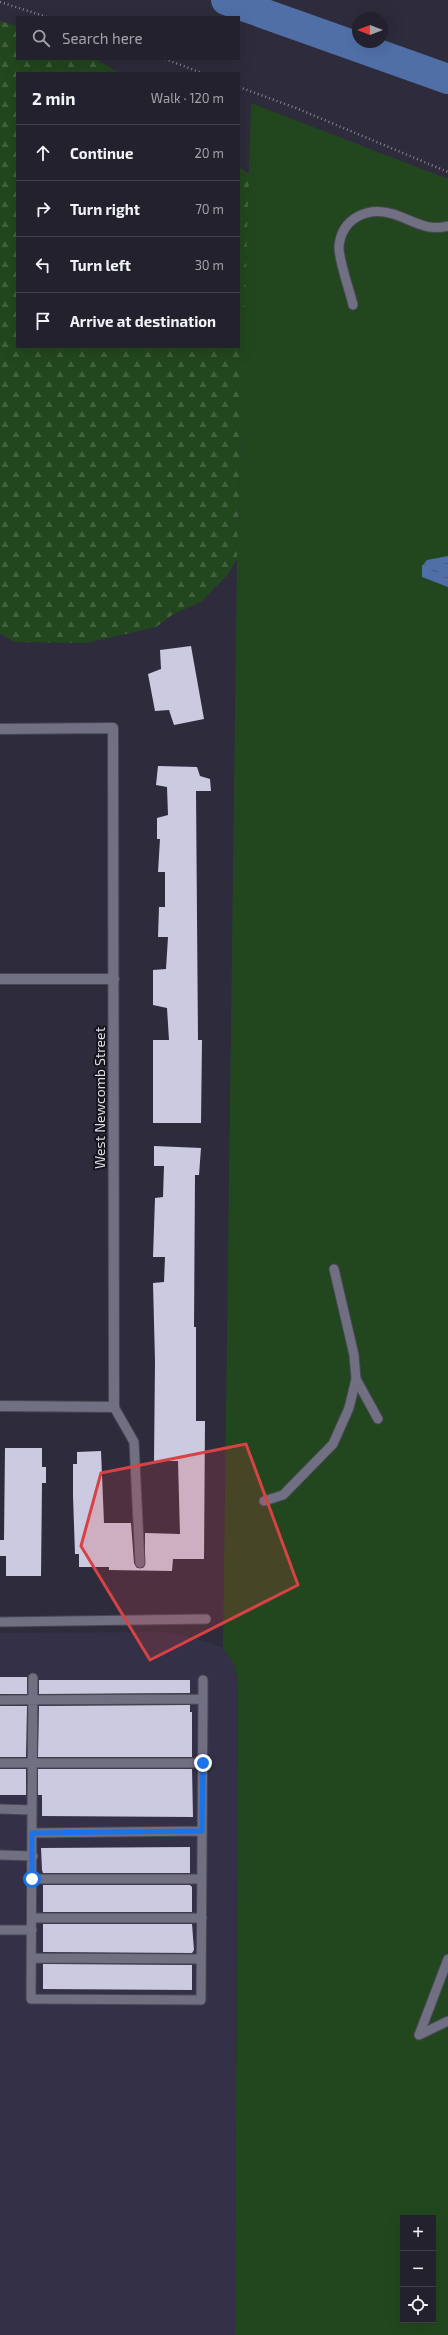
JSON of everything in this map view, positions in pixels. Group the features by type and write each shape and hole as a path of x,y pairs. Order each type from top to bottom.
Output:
{"street":[{"name":"West Newcomb Street","path":"0,730 113,728 114,1407"},
{"path":"0,979 114,979"},
{"path":"0,1406 114,1407"}],"lane":[{"path":"354,305 339,247 343,231 351,220 360,214 383,211 425,228 433,229 448,226"},
{"path":"264,1501 283,1496 333,1444 349,1408 356,1379 354,1355 334,1269"},
{"path":"356,1379 378,1419"},
{"path":"114,1407 134,1442 140,1563"},
{"path":"0,1622 206,1619"},
{"path":"33,1678 31,1999 201,2000 203,1680"},
{"path":"0,1700 203,1699"},
{"path":"0,1763 203,1763"},
{"path":"0,1809 32,1810"},
{"path":"32,1833 202,1831"},
{"path":"0,1855 33,1856"},
{"path":"32,1879 202,1879"},
{"path":"32,1918 202,1918"},
{"path":"0,1930 32,1930"},
{"path":"32,1958 201,1959"},
{"path":"448,1959 419,2035 448,2021"}],"path":[{"path":"0,2 44,16"},
{"path":"168,60 199,72"},
{"path":"240,87 296,108 448,172"}],"highlighted area":[{"path":"246,1444 298,1585 150,1660 81,1546 101,1473"}],"shaded area":[{"path":"168,1632 194,1638 223,1648 234,1664 238,1685 235,2335 0,2335 0,1633"}],"green space":[{"path":"0,21 16,26 16,60 98,60 117,72 16,72 16,348 240,348 240,168 249,174 237,559 228,574 202,601 172,615 156,627 86,643 15,642 0,633"},
{"path":"251,103 448,179 448,2335 235,2335 238,1685 234,1664 223,1648 237,559"}],"water":[{"path":"448,556 448,587 422,577 422,566 427,560"}],"building":[{"path":"191,646 204,719 174,725 169,710 155,711 148,674 161,669 160,650"},
{"path":"158,766 197,767 200,776 210,779 211,791 196,791 198,1040 202,1040 201,1123 153,1123 153,1040 169,1040 167,1008 153,1005 153,970 166,969 168,937 158,937 159,907 165,907 165,872 158,872 160,839 157,839 157,818 168,815 167,787 156,785"},
{"path":"154,1146 201,1148 199,1175 195,1175 194,1327 196,1327 196,1421 205,1421 204,1559 173,1559 172,1571 109,1570 109,1567 79,1567 79,1554 75,1554 73,1496 73,1464 77,1464 77,1452 101,1451 104,1523 131,1523 134,1563 137,1568 143,1568 145,1565 145,1533 180,1534 178,1461 154,1461 155,1361 153,1283 164,1282 165,1257 153,1257 155,1198 163,1197 164,1166 154,1166"},
{"path":"5,1448 42,1448 42,1467 46,1467 46,1483 42,1483 41,1576 6,1576 6,1556 0,1556 0,1540 4,1540"},
{"path":"0,1677 27,1677 27,1694 0,1694"},
{"path":"39,1680 190,1680 190,1693 39,1694"},
{"path":"190,1705 190,1712 192,1712 192,1757 38,1757 39,1706"},
{"path":"0,1706 27,1706 26,1757 0,1757"},
{"path":"0,1769 26,1769 26,1795 0,1795"},
{"path":"38,1769 192,1769 193,1817 42,1816 42,1795 38,1795"},
{"path":"190,1847 190,1873 43,1873 42,1870 41,1848"},
{"path":"43,1885 190,1885 192,1887 192,1912 43,1912"},
{"path":"43,1924 192,1924 194,1950 192,1953 43,1952"},
{"path":"43,1964 192,1965 192,1990 43,1989"}],"waterway":[{"path":"226,0 448,79"}],"route":[{"path":"32,1879 32,1833 202,1831 203,1763"}]}
